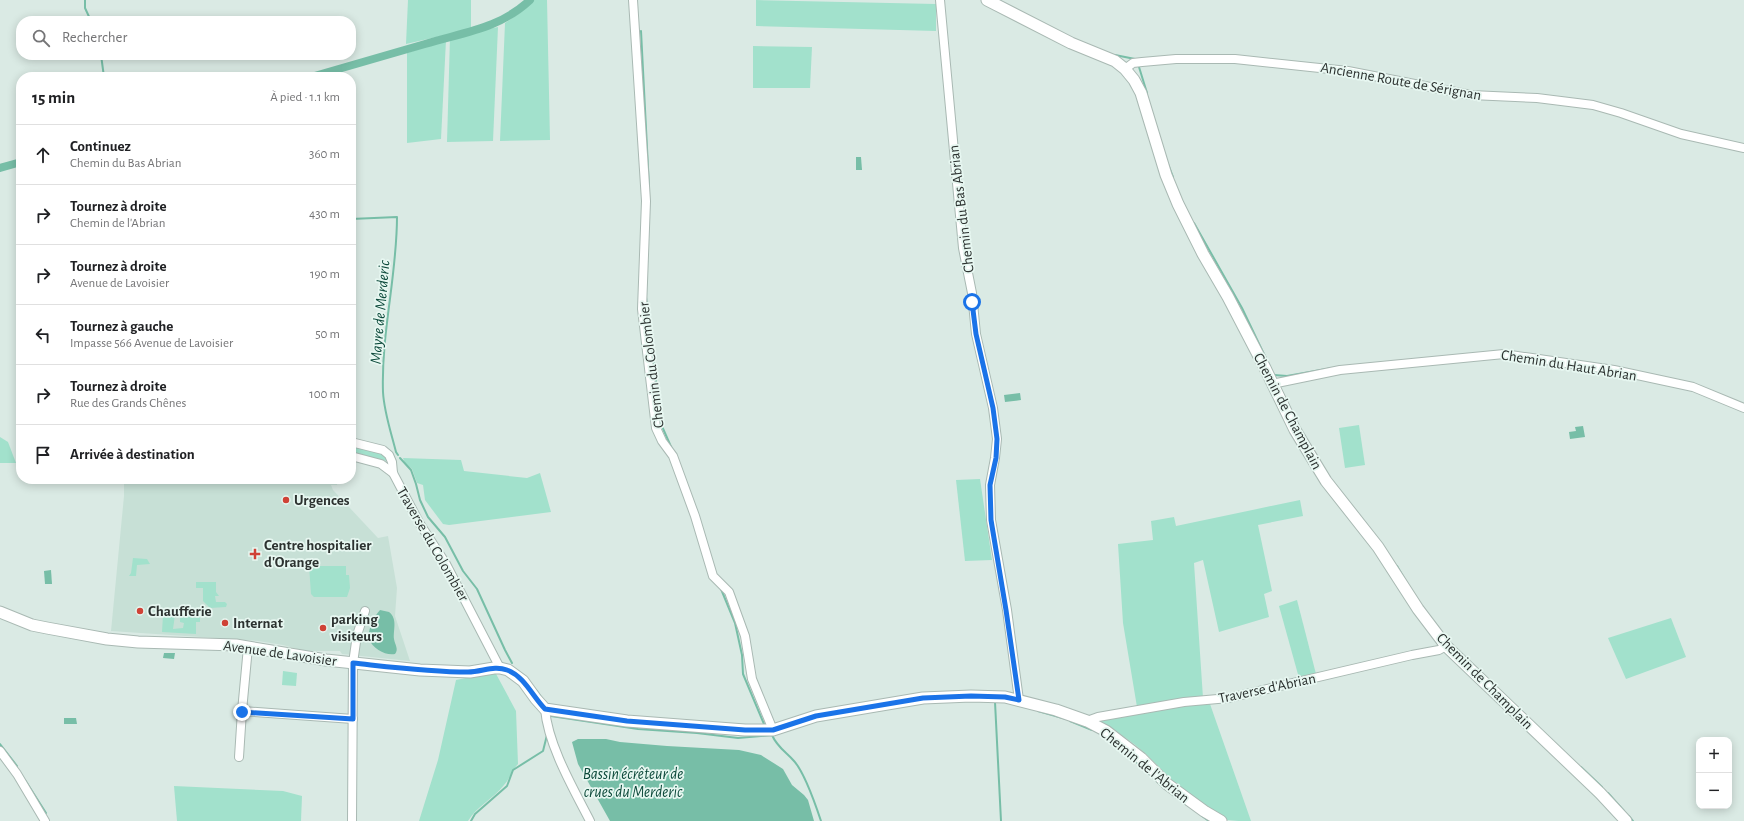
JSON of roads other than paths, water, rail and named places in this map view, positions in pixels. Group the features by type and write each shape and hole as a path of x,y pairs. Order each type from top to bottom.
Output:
{"street":[{"name":"Chemin du Colombier","path":"633,0 646,201 642,309 656,428 662,441 673,456 695,516 713,576 729,592 745,636 752,679 773,730"},
{"name":"Chemin du Bas Abrian","path":"940,0 963,248 972,293 976,334 993,408 997,439 996,458 990,485 991,520 1019,700"},
{"name":"Chemin de Champlain","path":"987,0 1071,43 1115,61 1134,80 1141,93 1166,175 1178,204 1202,254 1228,297 1295,430 1326,481 1378,547 1418,609 1446,646 1606,799 1626,821"},
{"name":"Ancienne Route de Sérignan","path":"1125,70 1133,63 1142,62 1176,59 1235,58 1348,71 1472,95 1537,98 1593,105 1681,134 1744,148"},
{"name":"Chemin du Haut Abrian","path":"1272,384 1340,370 1504,354 1614,370 1693,387 1744,408"},
{"name":"Traverse du Colombier","path":"356,443 383,450 389,455 392,462 393,473 420,524 446,566 500,668"},
{"path":"356,457 381,464 393,473"},
{"path":"352,821 353,663 357,635 365,611"},
{"name":"Avenue de Lavoisier","path":"0,612 32,625 107,638 248,647 353,663 420,670 470,672 500,668"},
{"name":"Traverse d'Abrian","path":"1087,721 1098,717 1184,702 1229,698 1439,650 1446,646"},
{"path":"239,756 248,647"},
{"path":"500,668 508,670 523,681 536,699 547,709 548,729 569,779 590,821"},
{"name":"Chemin de l'Abrian","path":"547,709 627,721 699,728 773,730 816,716 923,698 971,696 1005,697 1087,721 1106,731 1141,758 1167,784 1204,811 1221,821"},
{"path":"242,712 353,719"},
{"path":"0,751 17,774 45,821"}],"water":[{"path":"856,157 861,157 862,170 856,170"},
{"path":"1020,393 1021,400 1005,402 1004,395"},
{"path":"1583,426 1585,437 1570,439 1569,432 1576,431 1575,427"},
{"path":"51,570 52,584 45,584 44,571"},
{"path":"380,610 389,612 392,615 394,621 394,639 397,649 395,654 388,654 380,651 373,646 369,639 369,632 375,616"},
{"path":"164,653 175,653 174,659 163,658"},
{"path":"64,718 76,718 77,724 64,724"},
{"name":"Bassin écrêteur de crues du Merderic","path":"578,739 606,739 620,742 667,746 739,750 761,755 783,769 792,785 804,795 808,800 814,821 610,821 578,764 572,742"}],"waterway":[{"name":"Mayre de Merderic","path":"85,0 85,8 89,16"},
{"path":"328,72 493,24 518,10 530,0"},
{"path":"641,31 649,187"},
{"path":"1115,55 1135,59"},
{"name":"Mayre de Merderic","path":"102,60 103,72"},
{"path":"1139,67 1147,93"},
{"path":"0,168 16,163"},
{"path":"1168,164 1173,177"},
{"name":"Mayre de Merderic","path":"356,219 397,217 395,261 384,348 383,392 388,422 398,455"},
{"path":"1194,223 1242,308 1271,369"},
{"path":"646,297 661,424 672,449"},
{"path":"1274,375 1287,376 1332,368"},
{"name":"Mayre de Merderic","path":"400,458 411,470 420,500 428,517 445,537 463,571 477,589 512,663"},
{"path":"1397,566 1404,578"},
{"path":"721,589 735,623 742,655 743,674 764,724"},
{"name":"Mayre de Merderic","path":"536,690 544,701"},
{"path":"995,702 1001,821"},
{"path":"1038,711 1066,719"},
{"name":"Mayre de Merderic","path":"551,716 638,729 697,733 738,738 772,735 776,743 794,761 802,773 821,821"},
{"path":"1070,721 1092,730"},
{"path":"471,821 475,814 507,786 513,770 543,751 547,735"},
{"path":"0,744 17,766"},
{"path":"1131,757 1163,787"},
{"path":"1581,767 1602,787"},
{"path":"25,780 46,813"},
{"path":"1608,793 1624,811"},
{"path":"1173,795 1187,805"},
{"path":"1202,816 1209,821"},
{"path":"1629,816 1633,821"}],"place":[{"name":"Urgences","path":"286,500"},
{"name":"Centre hospitalier d'Orange","path":"255,554"},
{"name":"Chaufferie","path":"140,611"},
{"name":"Internat","path":"225,623"},
{"name":"parking visiteurs","path":"323,628"}]}
